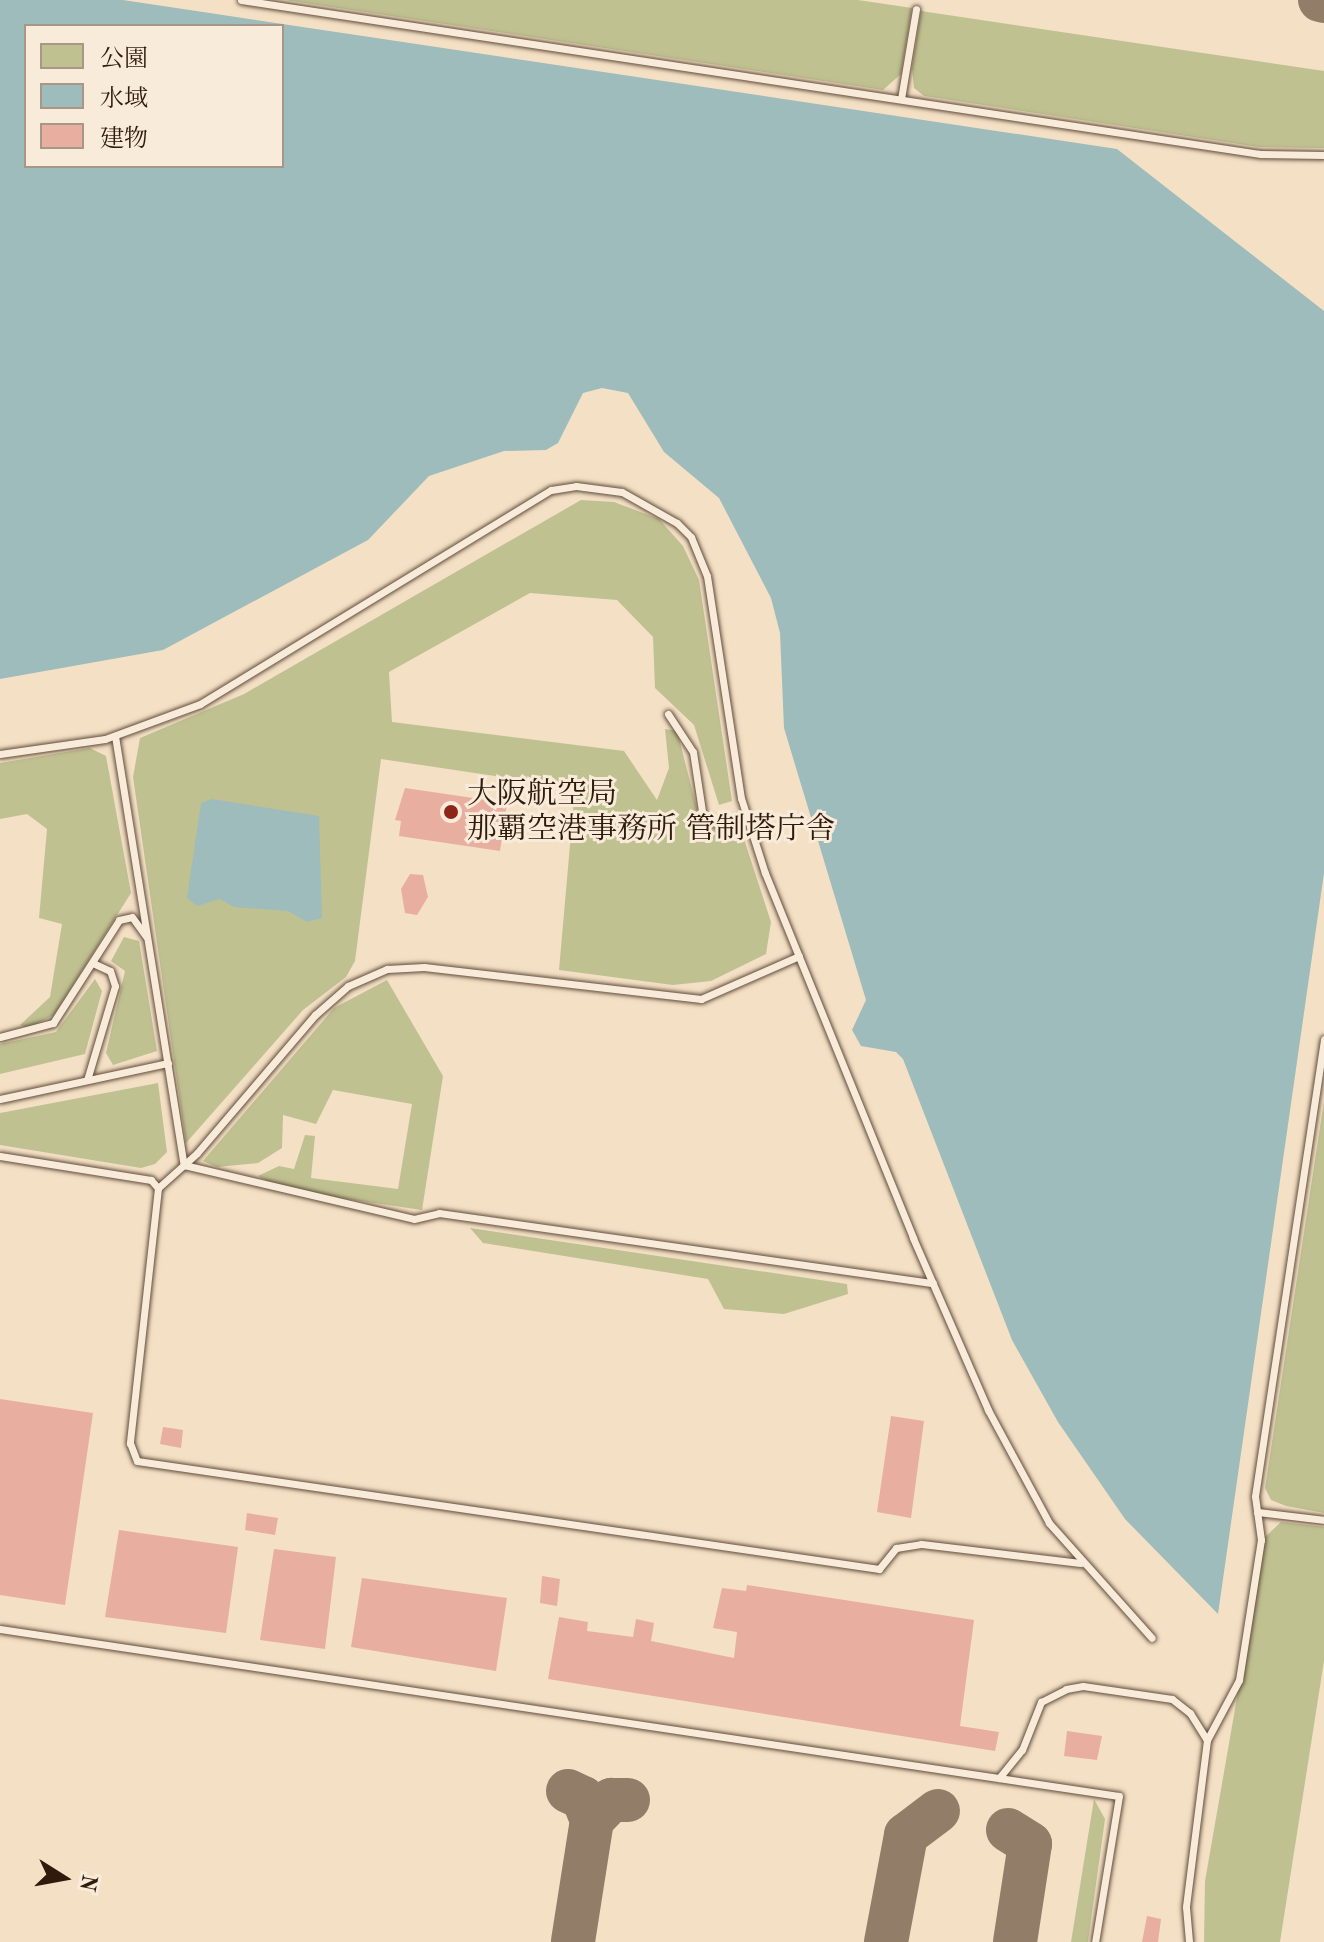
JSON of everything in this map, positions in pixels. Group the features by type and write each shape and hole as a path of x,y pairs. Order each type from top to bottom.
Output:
{"lane":[{"path":"241,0 1261,154 1324,155"},
{"path":"901,99 916,9"},
{"path":"0,754 115,736 256,674 551,490 576,486 651,504 691,537 707,576 747,818 799,956 988,1410 1049,1523 1081,1563 1152,1638"},
{"path":"668,714 693,752 703,817 719,824 747,818"},
{"path":"115,736 184,1165"},
{"path":"0,1037 53,1023 119,920 132,917 148,938"},
{"path":"799,956 701,999 424,967 387,969 348,986 315,1015 184,1165 158,1188 130,1443 137,1461 879,1569 896,1548 921,1544 1081,1563"},
{"path":"87,1080 115,986 110,971 93,963"},
{"path":"1189,1942 1186,1907 1207,1740 1239,1680 1261,1540 1257,1512 1324,1039"},
{"path":"0,1099 168,1063"},
{"path":"0,1156 151,1180 158,1188"},
{"path":"184,1165 414,1219 439,1213 933,1283"},
{"path":"1257,1512 1324,1520"},
{"path":"0,1629 1119,1796 1095,1942"},
{"path":"999,1778 1022,1750 1041,1702 1083,1686 1172,1699 1207,1740"}],"green space":[{"path":"285,0 858,0 912,8 901,74 883,90"},
{"path":"921,11 1324,71 1324,148 1259,147 924,96 914,88 912,68"},
{"path":"581,500 614,502 659,519 683,546 699,580 732,801 719,805 694,725 655,688 653,637 617,600 530,593 389,672 392,722 624,751 657,800 669,768 665,729 677,731 701,824 743,836 771,922 766,954 711,981 673,985 559,970 575,788 381,759 355,961 346,977 303,1010 186,1143 133,777 140,738 244,694"},
{"path":"90,748 106,756 131,893 54,1015 28,1028 20,1025 50,997 62,924 39,918 47,829 27,814 0,819 0,763"},
{"path":"124,937 139,941 157,1051 113,1065 106,1053 125,971 111,961"},
{"path":"95,979 102,991 85,1054 0,1074 0,1044 56,1032"},
{"path":"387,980 443,1076 422,1210 285,1190 258,1176 279,1166 294,1169 305,1135 315,1136 311,1178 398,1189 412,1104 333,1090 316,1124 283,1115 282,1148 258,1163 217,1167 203,1161 334,1008"},
{"path":"158,1083 167,1152 155,1164 141,1168 0,1145 0,1113"},
{"path":"1324,1101 1324,1513 1271,1500 1265,1488"},
{"path":"470,1228 847,1284 848,1294 784,1314 724,1309 708,1279 483,1243"},
{"path":"1281,1522 1324,1527 1324,1661 1280,1942 1204,1942 1205,1881 1265,1537"},
{"path":"1094,1799 1105,1819 1088,1942 1071,1942"}],"water":[{"path":"0,0 123,0 283,24 24,24 24,168 284,168 284,24 1117,149 1324,311 1324,873 1218,1614 1125,1519 1058,1422 1012,1340 903,1059 896,1052 861,1046 852,1030 866,1000 784,728 780,633 771,598 719,498 664,452 628,393 602,388 583,393 558,443 546,450 504,451 429,476 368,540 163,650 0,679"},
{"path":"212,799 319,816 322,918 307,922 288,911 234,907 220,899 197,906 187,898 201,803"}],"building":[{"name":"大阪航空局 那覇空港事務所 管制塔庁舎","path":"405,788 507,803 500,851 399,836 401,821 395,820"},
{"path":"410,874 423,875 428,897 417,915 405,913 401,889"},
{"path":"0,1399 93,1413 65,1605 0,1595"},
{"path":"891,1416 924,1421 911,1518 877,1512"},
{"path":"163,1427 183,1430 181,1448 160,1444"},
{"path":"247,1513 278,1518 275,1535 245,1530"},
{"path":"119,1530 238,1547 226,1633 105,1617"},
{"path":"274,1549 336,1557 325,1649 260,1640"},
{"path":"542,1576 560,1579 557,1606 540,1603"},
{"path":"362,1578 507,1598 496,1671 351,1647"},
{"path":"747,1585 974,1620 960,1726 999,1732 995,1751 548,1679 559,1617 588,1622 587,1631 633,1637 636,1619 654,1623 651,1641 734,1658 737,1632 713,1628 722,1588 746,1591"},
{"path":"1067,1731 1102,1736 1097,1760 1064,1756"},
{"path":"1147,1916 1161,1919 1158,1942 1142,1942"}],"taxiway":[{"path":"1320,0 1324,1"},
{"path":"568,1791 583,1798 592,1820 573,1942"},
{"path":"592,1820 611,1800 628,1800"},
{"path":"886,1942 906,1835 938,1811"},
{"path":"1008,1830 1030,1844 1015,1942"}],"place":[{"name":"大阪航空局 那覇空港事務所 管制塔庁舎","path":"451,812"}]}
